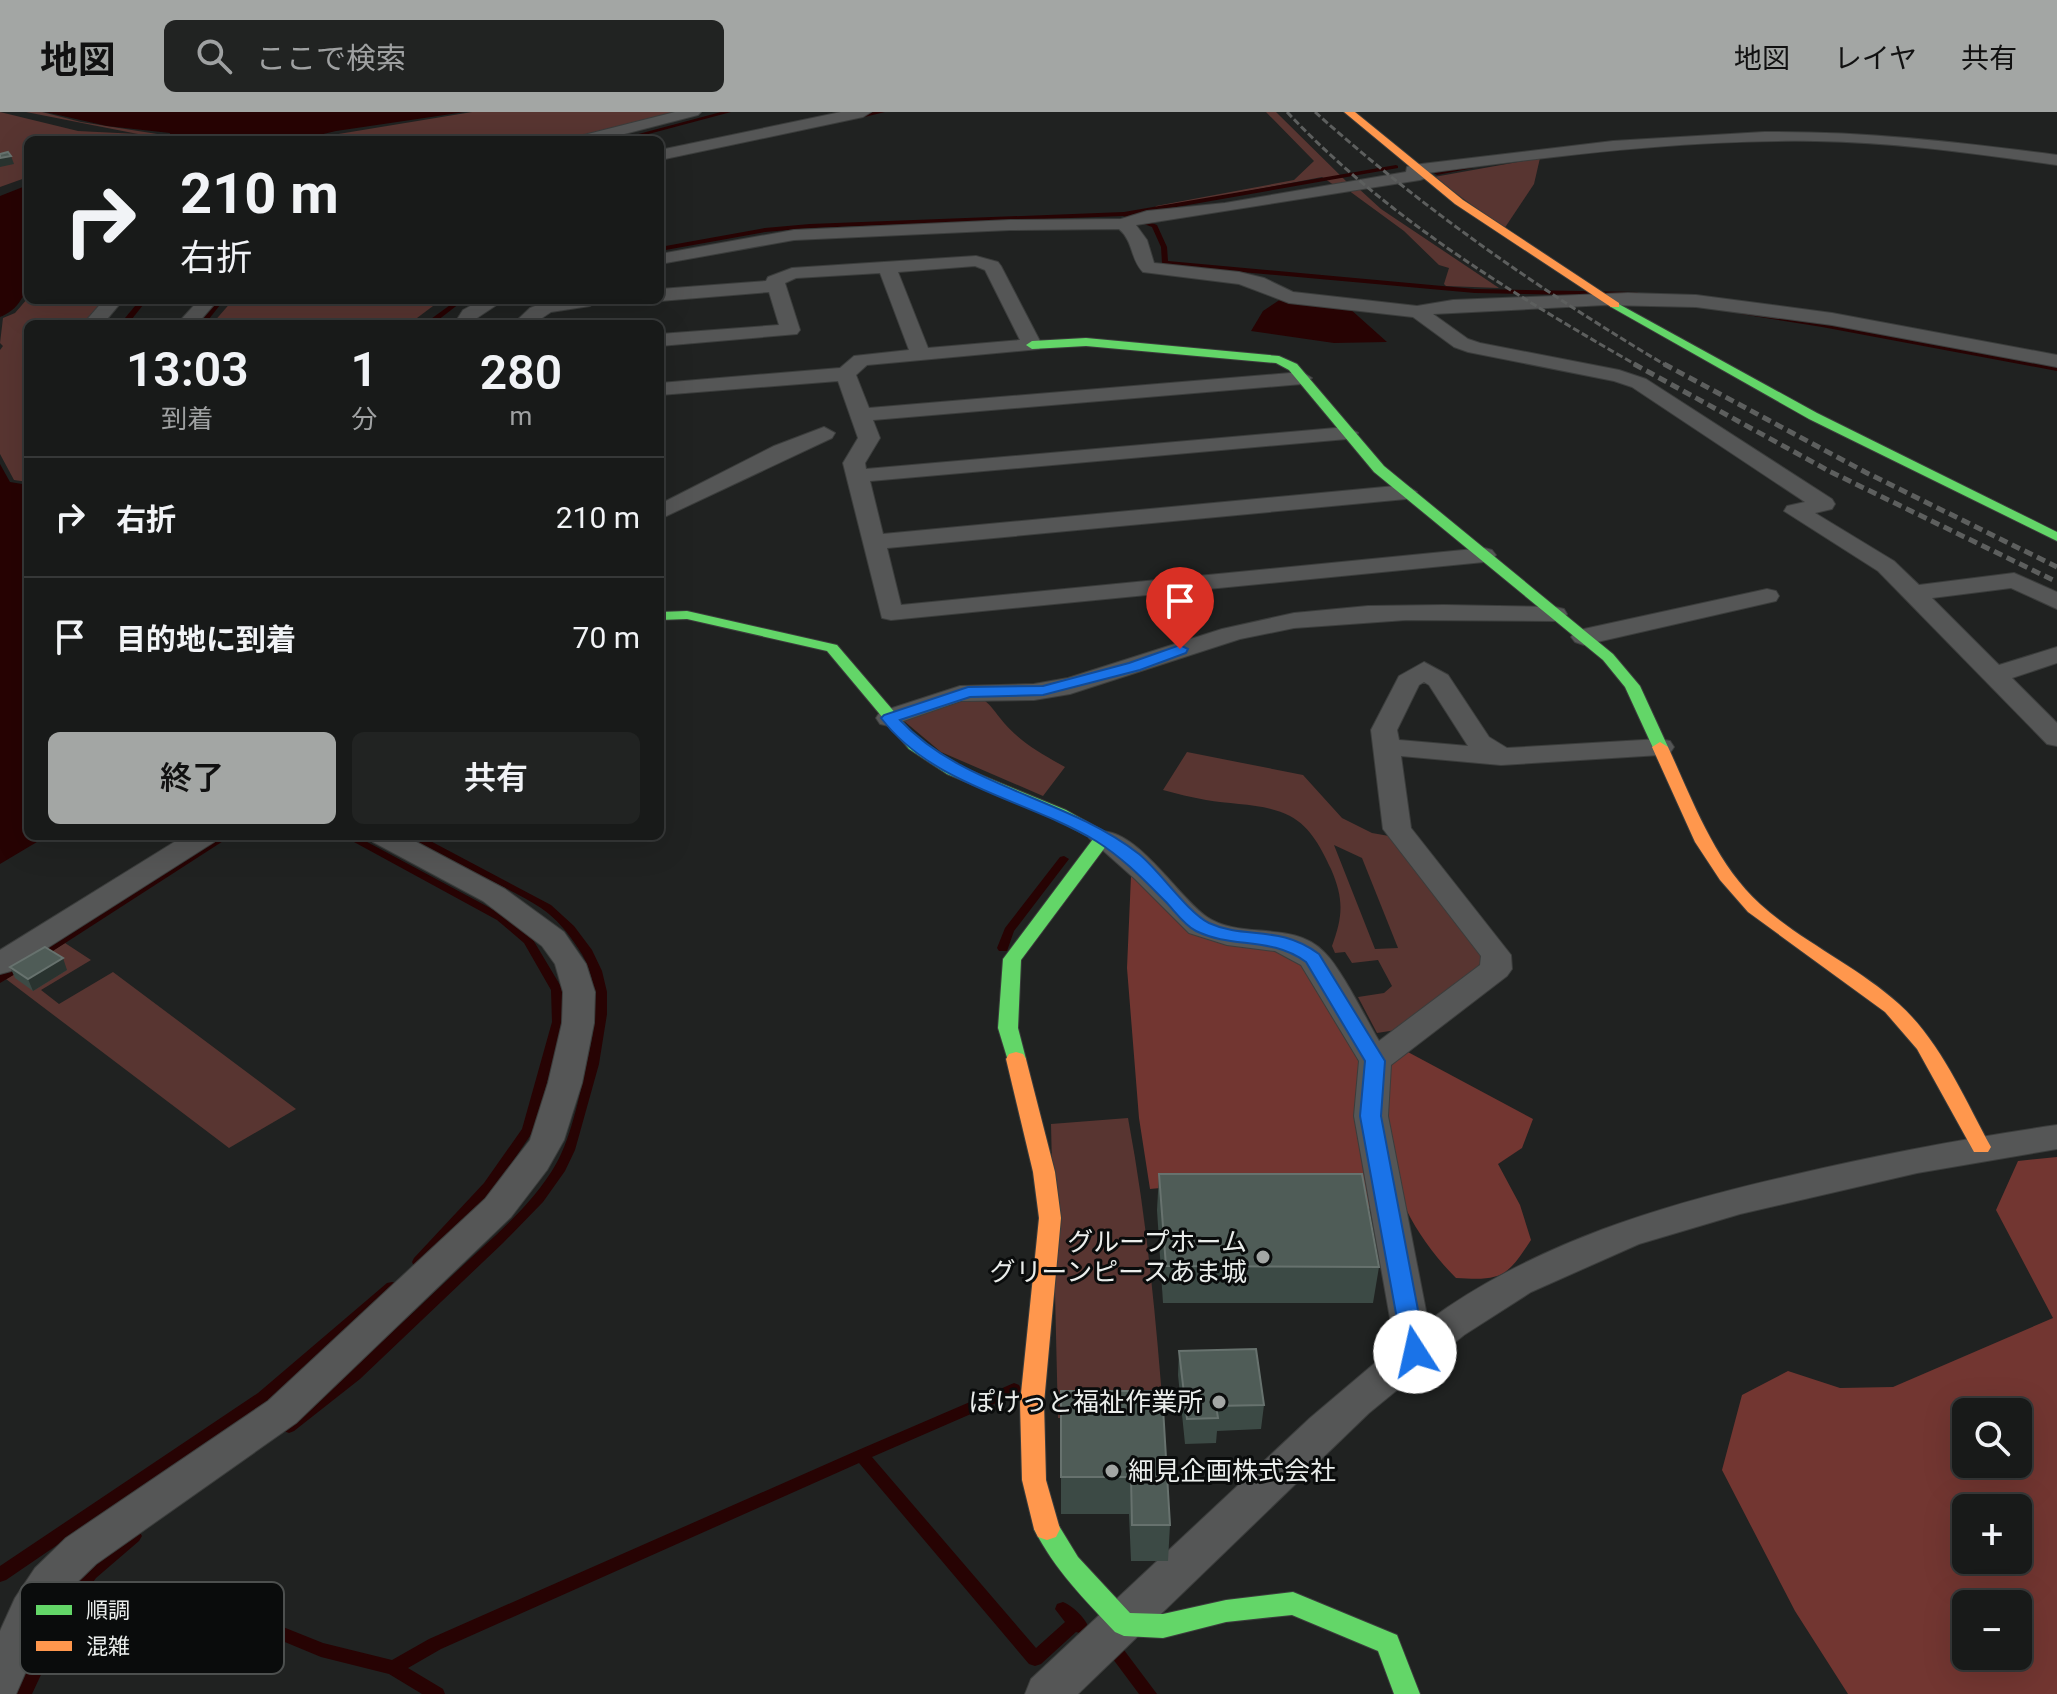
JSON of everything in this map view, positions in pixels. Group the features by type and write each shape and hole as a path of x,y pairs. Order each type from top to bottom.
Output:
{"street":[{"path":"598,136 693,112"},
{"path":"664,154 863,112"},
{"path":"1349,112 1416,173 1495,229 1597,294 1781,400 2057,537"},
{"path":"664,258 794,235 1133,221 1564,149 1722,137 1817,136 1896,140 2057,160"},
{"path":"1133,221 1143,247 1143,262 1149,268 1239,278 1257,282 1289,297 1418,312 1456,304 1511,305 1597,294 1678,300 1838,322 2057,361"},
{"path":"664,340 790,330 775,281 792,273 976,261 992,266 1032,345"},
{"path":"887,267 921,355"},
{"path":"664,295 776,286"},
{"path":"96,320 110,304"},
{"path":"191,320 205,304"},
{"path":"466,320 470,314 488,304"},
{"path":"526,320 554,304"},
{"path":"1418,312 1461,343 1475,348 1619,376 1639,383 1824,504 1795,511 1886,566 2057,738"},
{"path":"664,389 846,374 861,360 1086,342 1288,363 1379,469 1608,657 1632,686 1704,842 1726,876 1754,908 1892,1008 1925,1045 1981,1147"},
{"path":"846,374 869,438 854,463 891,613 1484,555"},
{"path":"861,415 1302,378"},
{"path":"664,510 708,492 785,447 824,433"},
{"path":"857,476 1347,433"},
{"path":"874,542 1406,492"},
{"path":"1916,593 2014,580 2057,602"},
{"path":"1584,637 1767,596"},
{"path":"889,718 968,692 1043,691 1134,666 1203,641 1261,626 1311,618 1555,614"},
{"path":"664,616 687,615 832,648 915,746 953,770 1060,814 1103,838 1134,859 1200,926 1222,933 1272,939 1298,948 1313,958 1375,1061 1371,1116 1415,1352"},
{"path":"1995,675 2057,655"},
{"path":"1375,1061 1496,969 1496,955 1397,829 1384,730 1408,681 1424,670 1439,680 1479,742 1501,757"},
{"path":"1388,747 1501,757 1660,747"},
{"path":"1103,838 1012,959 1008,1028 1044,1172 1050,1218 1032,1403 1034,1480 1044,1524 1069,1565 1124,1624 1163,1626 1226,1611 1293,1603 1388,1643 1407,1694"},
{"path":"0,964 198,840"},
{"path":"49,1582 81,1551 282,1412 498,1208 521,1182 547,1140 565,1083 578,1023 579,992 570,964 553,939 525,916 494,895 391,840"},
{"path":"1047,1694 1124,1624 1328,1424 1415,1352 1485,1301 1548,1268 1672,1218 1807,1184 1981,1147 2057,1137"}],"shaded area":[{"path":"0,112 78,131 138,134 26,112 42,112 81,122 170,136 24,136 24,178 0,187"},
{"path":"45,112 465,112 315,136 170,136 170,133 107,126"},
{"path":"472,112 685,112 591,136 326,136"},
{"path":"1266,112 1276,112 1350,185 1337,187 1322,177 1154,209 1156,206 1294,180 1314,161"},
{"path":"1540,158 1534,184 1504,229 1434,177"},
{"path":"24,187 24,294 14,308 0,317 0,196"},
{"path":"1358,188 1381,209 1499,288 1446,286 1449,268 1439,265 1404,231 1348,190"},
{"path":"1281,299 1349,308 1387,342 1334,343 1251,331 1263,311"},
{"path":"24,303 102,304 88,320 24,320 24,481 14,480 0,454 0,350 3,346 0,343 3,318 15,313"},
{"path":"230,304 436,304 414,320 216,320"},
{"path":"0,464 10,482 24,484 24,840 40,840 0,864"},
{"path":"972,696 988,704 1022,740 1065,767 1043,796 941,752 904,721"},
{"path":"1187,752 1303,775 1342,818 1372,833 1389,836 1490,958 1409,1028 1377,1033 1358,997 1384,993 1392,986 1378,960 1352,963 1345,952 1335,953 1332,946 1340,916 1338,889 1328,862 1310,833 1290,816 1270,809 1163,790","holes":["1334,845 1362,858 1398,948 1375,949"]},
{"path":"1131,876 1198,936 1271,944 1304,963 1362,1063 1354,1110 1371,1209 1284,1176 1150,1189 1139,1118 1127,968"},
{"path":"65,943 91,960 41,990 59,1004 113,972 296,1109 229,1148 6,979"},
{"path":"1406,1051 1533,1119 1522,1148 1498,1164 1520,1205 1531,1240 1516,1262 1502,1274 1484,1279 1456,1278 1418,1231 1399,1195 1388,1155 1385,1118 1389,1066"},
{"path":"1128,1118 1150,1270 1164,1422 1058,1418 1051,1124"},
{"path":"2057,1157 2057,1694 1848,1694 1795,1611 1722,1470 1742,1395 1788,1371 1840,1388 1893,1387 2053,1318 1996,1210 2018,1161"}],"building":[{"path":"8,152 11,156 0,158 0,154"},
{"path":"45,947 63,958 28,979 10,967"},
{"path":"1159,1174 1362,1174 1379,1267 1166,1266"},
{"path":"1256,1349 1264,1405 1216,1406 1218,1418 1187,1419 1179,1351"},
{"name":"細見企画株式会社","path":"1061,1391 1162,1391 1170,1525 1132,1525 1131,1477 1061,1477"}],"waterway":[{"path":"635,136 728,112"},
{"path":"852,118 882,112"},
{"path":"1124,214 1396,167"},
{"path":"1437,173 1471,167"},
{"path":"664,248 765,230 810,226 1124,214"},
{"path":"1124,214 1155,226 1164,247 1165,263 1475,291 1637,294"},
{"path":"127,320 141,304"},
{"path":"204,320 218,304"},
{"path":"434,320 456,304"},
{"path":"1743,313 2057,369"},
{"path":"38,955 220,840"},
{"path":"355,840 501,918 528,941 557,990 558,1022 528,1130 489,1186 419,1262"},
{"path":"289,1427 376,1356 538,1199 569,1150 593,1064 601,1014 601,992 586,950 570,929 547,907 421,840"},
{"path":"1003,948 1009,930 1064,859"},
{"path":"0,979 23,964"},
{"path":"0,1575 263,1397 392,1287"},
{"path":"861,1455 1014,1389"},
{"path":"393,1668 435,1644 861,1455"},
{"path":"861,1455 1035,1659 1076,1622"},
{"path":"84,1582 134,1536"},
{"path":"1063,1609 1076,1622"},
{"path":"1076,1622 1080,1626"},
{"path":"284,1634 321,1650 393,1668"},
{"path":"1118,1655 1149,1694"},
{"path":"393,1668 437,1694"},
{"path":"24,1694 33,1674"}],"railway":[{"path":"1287,112 1367,187 1453,252 1544,311 1638,366"},
{"path":"1315,112 1398,182 1485,248 1667,366"},
{"path":"1634,364 1829,471 2057,582"},
{"path":"1664,364 1865,472 2057,567"}],"traffic: fast":[{"path":"1615,305 1813,416 2057,537"},
{"path":"1032,345 1086,342 1279,360 1293,367 1379,469 1608,657 1632,686 1660,747"},
{"path":"664,616 687,615 832,648 915,746 953,770 1060,814 1103,838 1012,959 1008,1028 1016,1059"},
{"path":"1047,1529 1069,1565 1124,1624 1163,1626 1226,1611 1293,1603 1388,1643 1407,1694"}],"traffic: slow":[{"path":"1349,112 1459,202 1615,305"},
{"path":"1660,747 1704,842 1726,876 1754,908 1892,1008 1925,1045 1981,1147"},
{"path":"1016,1059 1044,1172 1050,1218 1032,1403 1034,1480 1047,1529"}],"place":[{"name":"グループホーム グリーンピースあま城","path":"1263,1257"},
{"name":"ぽけっと福祉作業所","path":"1219,1402"},
{"name":"細見企画株式会社","path":"1112,1471"}],"route":[{"path":"1180,649 1134,666 1043,691 968,692 889,718 915,746 953,770 1060,814 1103,838 1134,859 1200,926 1222,933 1272,939 1298,948 1313,958 1375,1061 1371,1116 1415,1352"}]}
